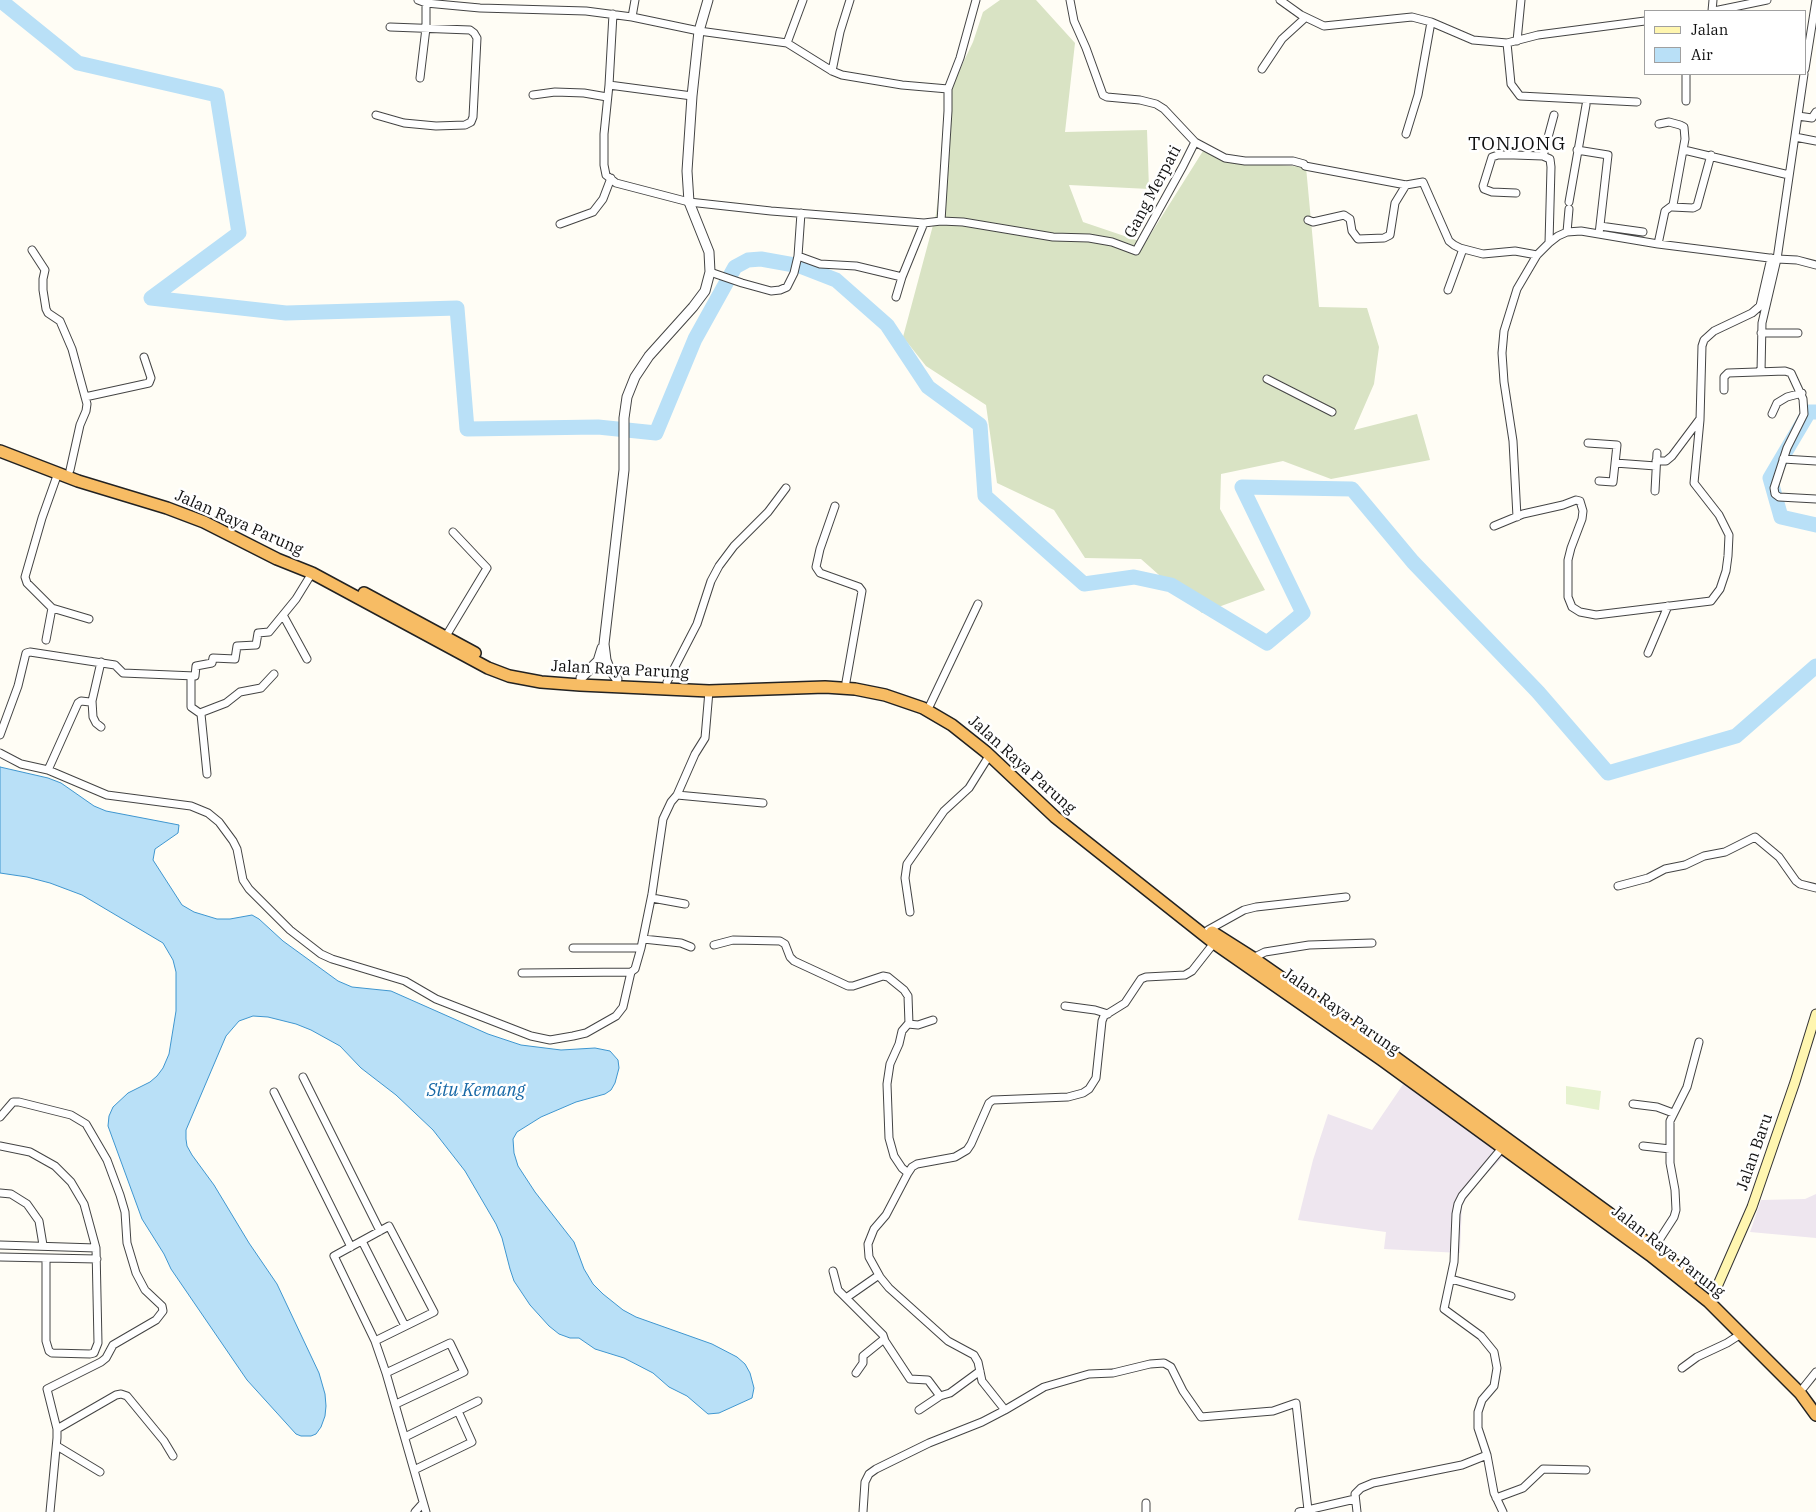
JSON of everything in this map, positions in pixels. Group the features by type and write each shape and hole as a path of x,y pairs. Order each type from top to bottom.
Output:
{"highway":[{"name":"Jalan Raya Parung","path":"0,444 70,470 166,501 213,520 350,585 491,662 514,671 581,678 710,684 825,680 886,688 930,705 956,720 991,749 1055,817 1214,943 1382,1060 1650,1255 1710,1302 1800,1393 1816,1415"},
{"name":"Jalan Raya Parung","path":"0,451 93,486 168,508 204,522 277,559 312,573 488,668 509,676 541,682 580,685 709,691 825,687 855,689 885,695 923,708 952,725 1032,792 1208,930 1253,958 1388,1052 1654,1248 1713,1296 1804,1387 1816,1402"}],"main road":[{"name":"Jalan Baru","path":"1713,1296 1752,1207 1816,1014"}],"street":[{"path":"418,0 426,3 480,8 586,11 613,14 699,31 787,43 832,71 859,78 902,85 948,89"},
{"path":"632,17 635,0"},
{"path":"581,678 598,660 604,644 624,470 624,418 627,397 635,376 649,356 705,291 710,272 709,252 689,202 687,171 699,31 708,0"},
{"path":"787,43 803,0"},
{"path":"832,71 840,32 850,0"},
{"path":"613,14 604,165 606,175 616,183 689,202 924,223 941,221 948,89 960,58 976,0"},
{"path":"1070,0 1074,21 1103,95 1156,104 1164,109 1195,142"},
{"path":"1280,0 1305,18 1324,26 1412,17 1431,22 1473,40 1507,43 1538,35 1644,21"},
{"path":"1517,41 1521,0"},
{"path":"1718,10 1767,0"},
{"path":"1806,62 1815,0"},
{"path":"420,78 426,28 426,3"},
{"path":"1262,69 1282,39 1305,18"},
{"path":"1406,134 1418,95 1431,22"},
{"path":"376,115 404,123 424,125 464,125 471,122 477,38 474,33 470,30 390,27"},
{"path":"1507,43 1511,84 1520,96 1637,102"},
{"path":"1686,75 1686,101"},
{"path":"1761,372 1762,323 1789,175 1804,75"},
{"path":"609,85 692,96"},
{"path":"533,95 555,92 584,93 607,97"},
{"path":"1567,232 1577,150 1586,105"},
{"path":"1798,116 1812,118 1816,112"},
{"path":"1543,156 1554,115"},
{"path":"1659,124 1669,122 1684,127 1684,150 1672,207"},
{"path":"1795,137 1816,141"},
{"name":"Gang Merpati","path":"941,221 963,222 1053,237 1089,238 1112,242 1136,251 1195,142 1225,158 1245,161 1293,161 1306,166 1406,185"},
{"path":"1577,150 1608,155 1599,234"},
{"path":"1684,150 1789,175"},
{"path":"1516,193 1492,192 1484,189 1483,186 1492,157 1514,155 1543,156 1550,159 1549,243"},
{"path":"1658,244 1665,211 1672,207 1693,208 1697,206 1711,155"},
{"path":"560,224 584,217 593,212 603,199 611,178"},
{"path":"1308,220 1313,222 1344,215 1350,219 1352,231 1358,239 1384,238 1390,235 1395,203 1406,185 1424,182 1449,240 1463,249 1483,254 1515,252 1537,255"},
{"path":"710,272 771,291 780,290 787,286 794,273 798,257 802,213"},
{"path":"896,297 924,223"},
{"path":"1600,226 1643,232"},
{"path":"1518,517 1513,441 1506,401 1502,353 1504,331 1517,289 1537,255 1549,243 1567,232 1580,231 1658,244 1797,260 1816,265"},
{"path":"1448,290 1463,249"},
{"path":"32,250 45,270 42,279 46,309 48,313 60,321 72,349 85,397 86,411 80,425 70,470"},
{"path":"798,257 820,264 856,266 902,277"},
{"path":"1494,526 1529,513 1576,500 1580,501 1583,511 1582,519 1569,554 1568,597 1572,607 1580,612 1596,615 1711,601 1720,589 1726,572 1729,535 1719,515 1694,483 1700,420 1701,358 1704,340 1714,331 1752,313 1760,306 1774,258"},
{"path":"1762,333 1798,333"},
{"path":"85,397 149,382 151,378 144,357"},
{"path":"1724,390 1724,377 1728,373 1785,371 1791,373 1802,396 1804,414 1786,448 1774,488 1775,494 1779,497 1816,499"},
{"path":"1267,379 1332,412"},
{"path":"1772,414 1777,403 1787,397 1802,396"},
{"path":"1615,463 1666,461 1700,420"},
{"path":"1588,443 1617,445 1613,482 1598,481"},
{"path":"1783,459 1816,461"},
{"path":"1655,491 1656,460"},
{"path":"58,473 24,576 27,583 52,608 89,619"},
{"path":"667,682 697,624 711,581 719,566 734,546 768,512 786,488"},
{"path":"835,506 820,549 816,567 820,573 859,587 862,591 846,682"},
{"path":"446,636 487,568 453,532"},
{"path":"0,735 18,686 26,653 101,662 115,665 123,673 196,675 196,666 212,663 213,658 236,658 237,646 256,645 258,633 268,633 296,599 312,573"},
{"path":"930,705 978,604"},
{"path":"1648,653 1668,606"},
{"path":"46,640 52,608"},
{"path":"283,615 307,659"},
{"path":"604,644 609,668 617,679"},
{"path":"101,662 92,701 93,717 101,727"},
{"path":"200,713 226,703 240,692 261,688 274,674"},
{"path":"191,676 191,707 200,713 208,774"},
{"path":"0,753 21,764 48,770 106,795 190,806 208,813 219,822 233,841 243,880 249,889 290,930 321,954 405,981 436,999 531,1036 550,1040 586,1032 616,1016 623,1007 631,972 635,969 641,948 652,898 663,819 671,802 677,795 695,754 705,738 709,691"},
{"path":"48,770 78,703 81,701 92,701"},
{"path":"910,912 906,878 907,864 944,811 969,788 989,756"},
{"path":"677,795 763,803"},
{"path":"1618,886 1648,878 1665,869 1685,865 1704,856 1721,854 1755,837 1779,857 1796,881 1800,884 1816,888"},
{"path":"1208,930 1244,910 1256,907 1346,896"},
{"path":"652,898 685,904"},
{"path":"643,939 681,943 691,947"},
{"path":"714,946 733,940 780,941 785,944 794,962 848,986 883,976 888,977 904,990 908,996 909,1024 900,1034 899,1044 890,1064 887,1084 889,1138 894,1156 908,1173"},
{"path":"1004,1410 982,1381 978,1362 974,1355 948,1341 879,1276 869,1257 868,1244 874,1229 886,1215 912,1167 917,1164 955,1157 967,1150 989,1103 993,1100 1068,1097 1089,1089 1096,1078 1104,1016 1125,1002 1140,978 1185,975 1192,971 1214,943"},
{"path":"1253,958 1265,952 1309,945 1372,944"},
{"path":"573,948 641,948"},
{"path":"522,973 631,972"},
{"path":"1065,1006 1095,1010 1108,1014"},
{"path":"909,1024 918,1025 933,1020"},
{"path":"1654,1248 1674,1217 1676,1210 1675,1190 1670,1163 1670,1121 1686,1087 1699,1042"},
{"path":"303,1077 380,1231"},
{"path":"274,1092 351,1246"},
{"path":"0,1117 8,1106 14,1102 19,1102 71,1115 86,1124 107,1160 122,1200 125,1212 127,1243 136,1273 145,1290 162,1306 163,1312 156,1320 112,1345 106,1358 100,1362 47,1388 57,1430 50,1512"},
{"path":"1633,1104 1657,1107 1673,1113"},
{"path":"0,1146 30,1152 42,1157 64,1174 80,1194 96,1248 98,1343 96,1350 90,1354 52,1353 49,1351 46,1341 46,1258"},
{"path":"1643,1146 1670,1149"},
{"path":"1502,1148 1462,1196 1458,1204 1454,1262 1444,1309 1481,1336 1494,1352 1497,1368 1494,1386 1482,1400 1478,1412 1478,1428 1496,1498 1502,1512"},
{"path":"0,1193 11,1194 27,1204 39,1221 43,1245"},
{"path":"375,1341 434,1312 389,1226 334,1256 375,1341 396,1404 426,1512"},
{"path":"362,1240 405,1326"},
{"path":"0,1244 96,1248"},
{"path":"0,1257 96,1259"},
{"path":"833,1271 838,1290 883,1335 910,1379 928,1380 940,1396"},
{"path":"846,1298 879,1276"},
{"path":"1451,1279 1511,1296"},
{"path":"1682,1368 1697,1357 1741,1334"},
{"path":"856,1373 864,1363 863,1356 884,1339"},
{"path":"386,1373 450,1343 464,1372 396,1404"},
{"path":"863,1512 865,1482 869,1474 876,1469 930,1443 982,1422 1044,1387 1088,1374 1113,1373 1157,1364 1169,1364 1199,1416 1273,1412 1296,1403 1308,1510"},
{"path":"918,1410 980,1372"},
{"path":"1804,1387 1816,1372"},
{"path":"57,1430 116,1394 121,1394 127,1396 173,1456"},
{"path":"405,1437 478,1400"},
{"path":"414,1470 472,1442 458,1411"},
{"path":"57,1446 100,1472"},
{"path":"1356,1512 1355,1494 1373,1483 1462,1465 1486,1455"},
{"path":"1496,1498 1523,1488 1542,1469 1586,1470"},
{"path":"1299,1512 1355,1499"},
{"path":"415,1512 423,1503"},
{"path":"1146,1503 1146,1512"}],"shaded area":[{"path":"1404,1083 1504,1156 1477,1183 1462,1205 1460,1253 1384,1249 1386,1232 1298,1220 1313,1160 1328,1114 1372,1130"},
{"path":"1816,1194 1816,1238 1750,1232 1761,1200 1805,1199"}],"green space":[{"path":"1000,0 1036,0 1075,43 1065,132 1147,130 1149,189 1069,185 1083,222 1145,243 1203,151 1265,164 1306,167 1319,307 1367,308 1379,347 1374,384 1354,430 1417,414 1430,460 1331,479 1283,461 1221,474 1220,509 1265,590 1202,613 1141,559 1085,558 1054,510 997,483 986,405 926,366 903,337 936,214 952,86 973,42 983,12"},
{"path":"1566,1086 1601,1091 1599,1110 1566,1104"}],"water":[{"name":"Situ Kemang","path":"0,767 48,778 61,783 94,806 106,811 179,825 178,833 155,849 153,860 182,905 194,912 217,919 252,915 283,941 338,981 352,987 391,991 488,1034 521,1045 561,1050 595,1048 610,1051 618,1060 619,1068 611,1090 605,1094 576,1102 541,1117 517,1132 513,1139 514,1153 518,1166 535,1192 574,1242 584,1269 593,1284 603,1294 623,1310 636,1317 712,1344 737,1357 745,1364 750,1373 754,1388 752,1398 719,1413 708,1414 687,1396 669,1387 653,1373 624,1358 595,1349 579,1338 570,1338 559,1334 530,1305 514,1281 502,1238 496,1224 465,1171 433,1130 396,1095 361,1068 340,1046 296,1024 268,1017 253,1016 239,1021 226,1036 186,1130 186,1139 187,1146 192,1155 214,1185 249,1243 277,1284 319,1373 325,1394 326,1406 321,1427 316,1434 311,1436 296,1434 247,1380 171,1269 142,1219 108,1126 109,1116 113,1107 128,1093 150,1082 157,1076 169,1054 176,1011 176,972 173,960 163,943 82,895 50,883 0,873"}],"waterway":[{"path":"0,0 78,63 217,95 239,233 151,298 286,313 457,308 467,429 598,427 656,433 695,339 735,267 748,260 761,259 800,266 836,280 887,325 928,387 980,425 985,496 1084,584 1134,577 1171,585 1267,643 1303,613 1242,487 1352,489 1413,562 1538,692 1608,773 1736,736 1816,666"},
{"path":"1816,412 1809,412 1770,478 1781,517 1816,525"}],"district":[{"name":"TONJONG","path":"1517,145"}]}
